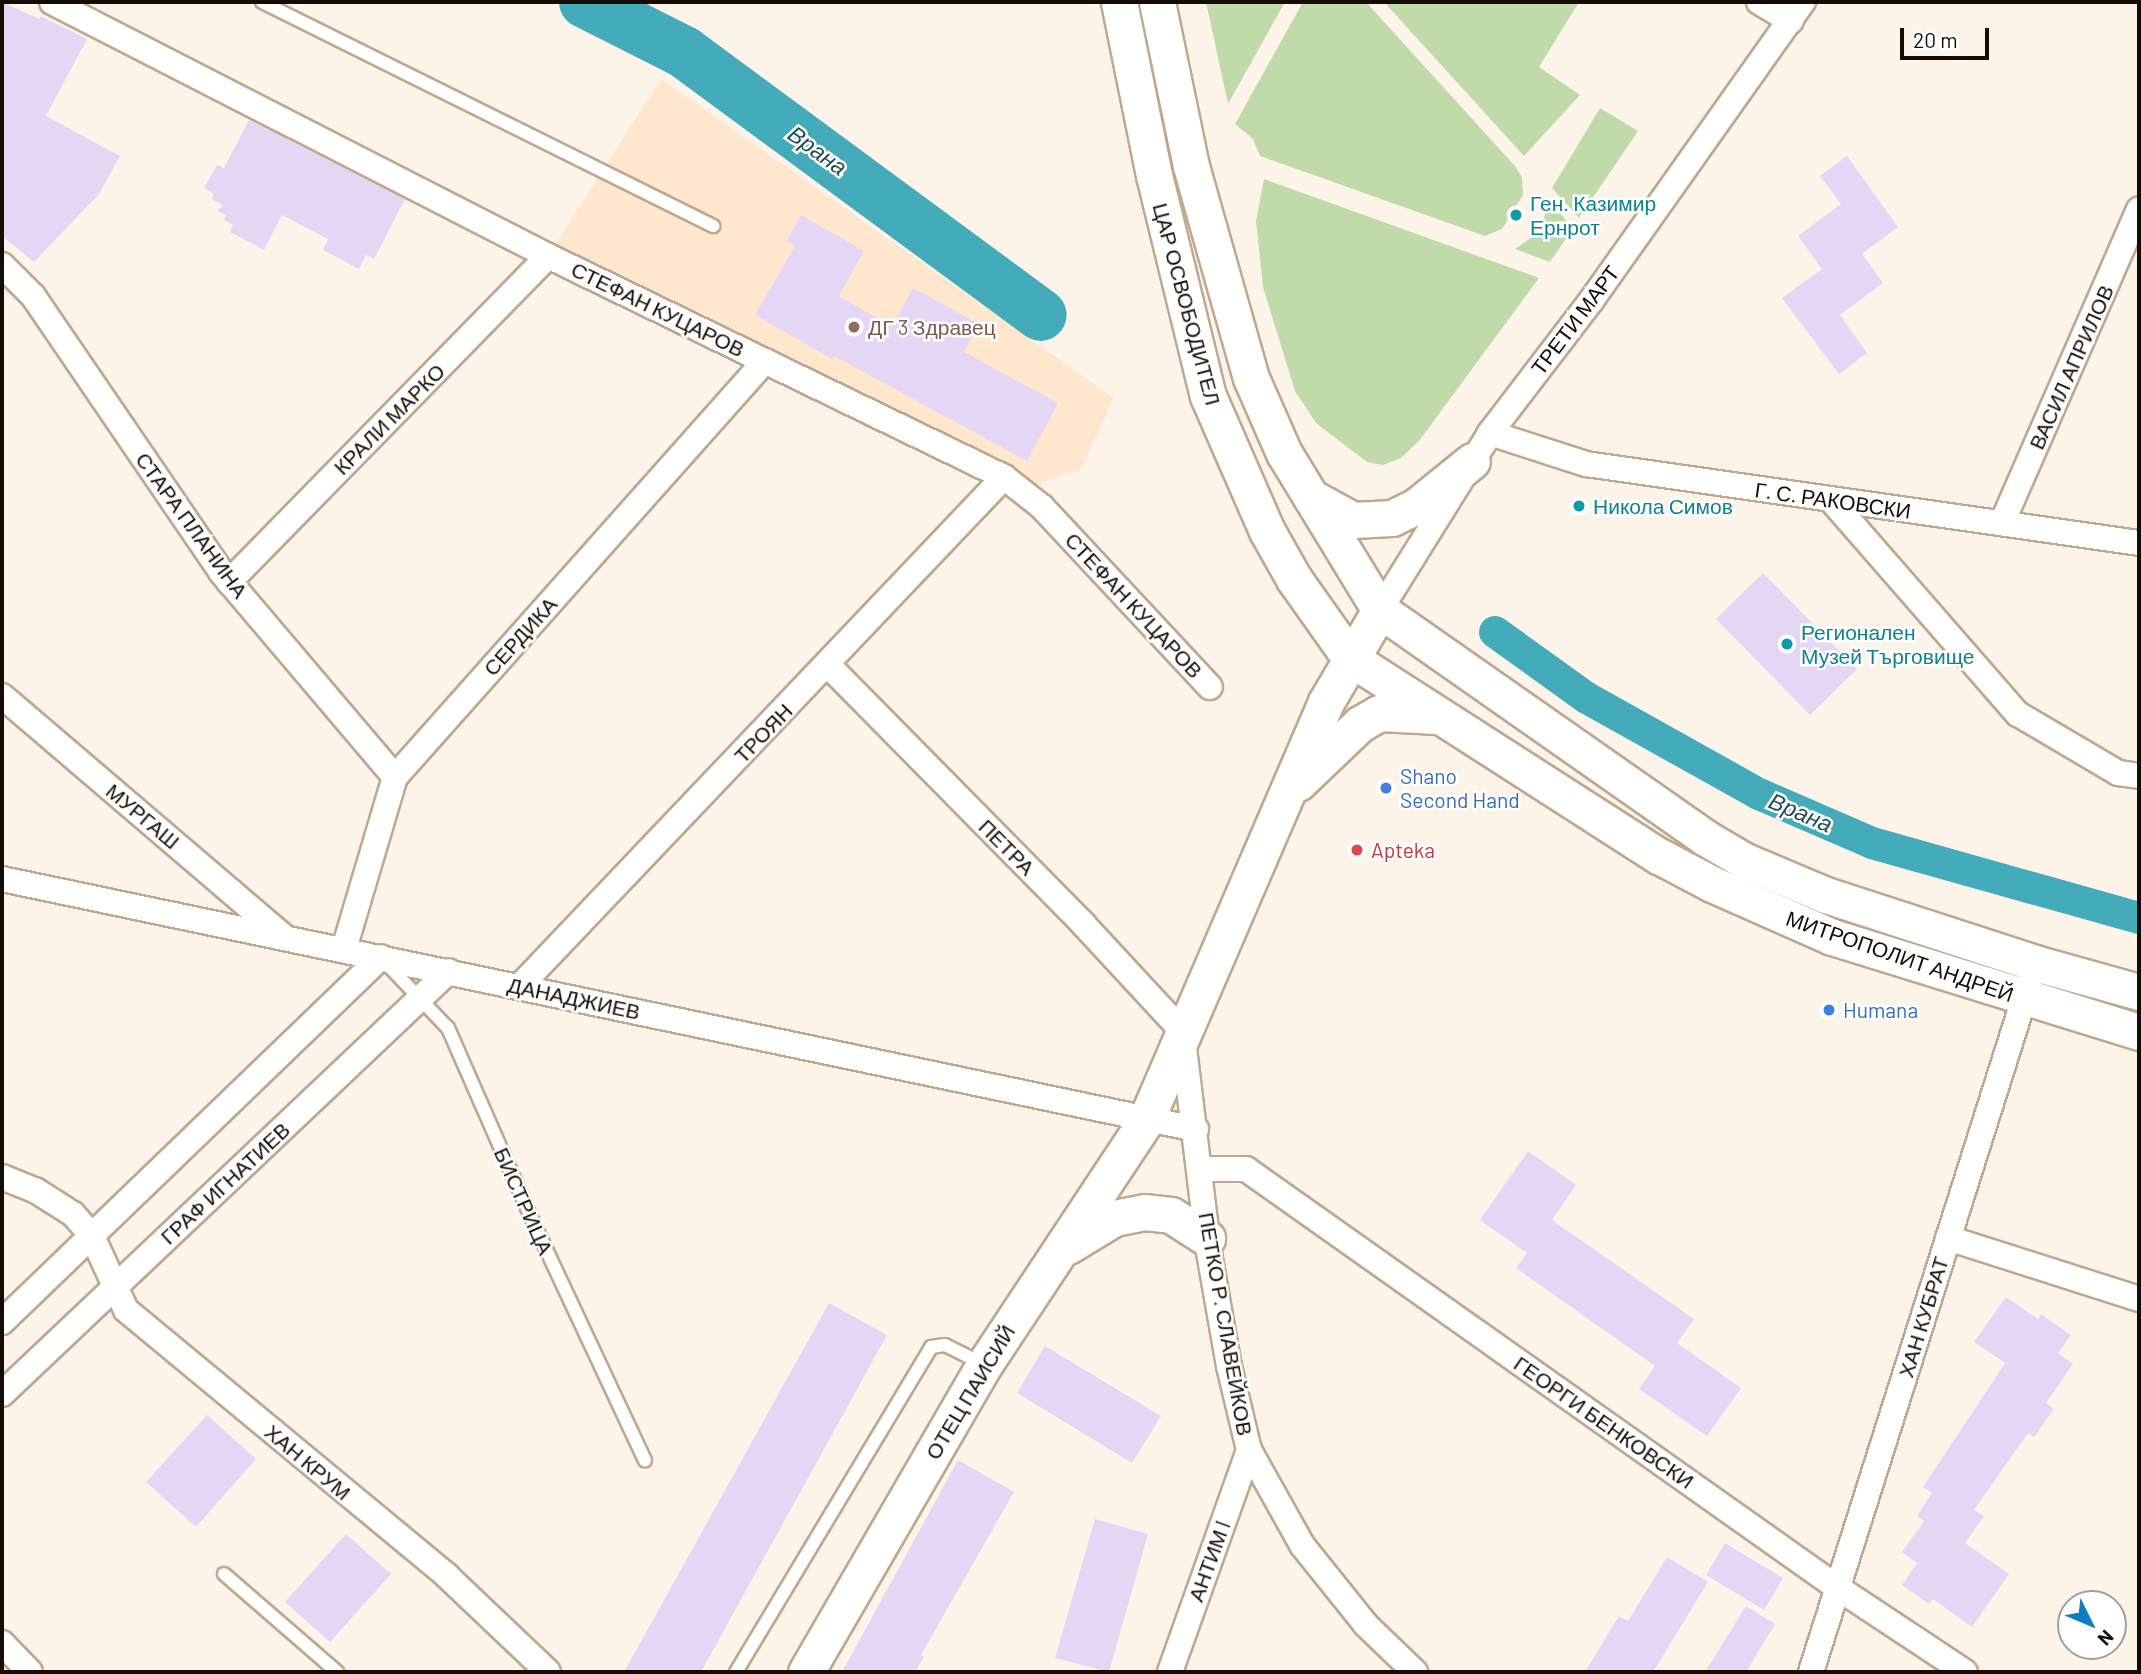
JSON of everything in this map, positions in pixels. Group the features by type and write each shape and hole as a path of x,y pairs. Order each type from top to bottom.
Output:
{"main road":[{"name":"ЦАР ОСВОБОДИТЕЛ","path":"1119,2 1154,175 1208,396 1267,531 1294,579 1350,658"},
{"name":"ЦАР ОСВОБОДИТЕЛ","path":"1157,2 1191,166 1251,378 1284,453 1380,610"},
{"path":"1310,496 1353,520 1392,518 1415,507 1481,447"},
{"path":"1146,1120 1182,1031 1326,702 1380,610"},
{"name":"МИТРОПОЛИТ АНДРЕЙ","path":"1380,610 1704,837 1743,860 1826,895 2035,963 2139,992"},
{"name":"МИТРОПОЛИТ АНДРЕЙ","path":"1350,658 1659,856 1712,884 1832,937 2024,999 2139,1032"},
{"path":"1285,795 1360,724 1378,713 1439,716"},
{"name":"ОТЕЦ ПАИСИЙ","path":"806,1672 984,1365 1146,1120"},
{"path":"1059,1252 1114,1218 1144,1212 1171,1215 1207,1238"}],"street":[{"name":"СТЕФАН КУЦАРОВ","path":"52,2 548,256 1004,477 1042,507 1210,687"},
{"path":"1759,2 1797,11"},
{"name":"ТРЕТИ МАРТ","path":"1380,610 1481,447 1591,301 1797,11"},
{"name":"ВАСИЛ АПРИЛОВ","path":"2002,523 2139,210"},
{"name":"КРАЛИ МАРКО","path":"229,582 548,256"},
{"name":"СТАРА ПЛАНИНА","path":"2,265 33,296 229,582 395,777"},
{"name":"СЕРДИКА","path":"344,949 395,777 765,361"},
{"name":"Г. С. РАКОВСКИ","path":"1481,447 2139,543"},
{"name":"ТРОЯН","path":"520,986 1004,477"},
{"path":"1830,500 2018,713 2118,773 2139,776"},
{"name":"ПЕТРА","path":"828,665 1084,925 1182,1031"},
{"name":"МУРГАШ","path":"2,695 284,937"},
{"name":"ДАНАДЖИЕВ","path":"2,878 1146,1120"},
{"path":"2,1322 381,957"},
{"name":"ХАН КУБРАТ","path":"1811,1672 2035,963"},
{"name":"ГРАФ ИГНАТИЕВ","path":"2,1394 449,971"},
{"name":"ПЕТКО Р. СЛАВЕЙКОВ","path":"1182,1031 1196,1129 1207,1238 1229,1366 1249,1450 1302,1545 1366,1625 1415,1672"},
{"path":"1146,1120 1196,1129"},
{"name":"ГЕОРГИ БЕНКОВСКИ","path":"1200,1170 1246,1169 1838,1588 1965,1672"},
{"name":"ХАН КРУМ","path":"2,1177 35,1189 74,1214 92,1236 117,1286 125,1310 447,1576 548,1672"},
{"path":"1948,1238 2139,1299"},
{"name":"АНТИМ I","path":"1170,1672 1249,1450"},
{"path":"2,1643 30,1672"}],"lane":[{"path":"262,2 713,226"},
{"name":"БИСТРИЦА","path":"381,957 448,1028 530,1215 645,1460"},
{"path":"736,1672 931,1347 946,1345 984,1365"},
{"path":"224,1574 337,1672"}],"shaded area":[{"name":"ДГ 3 Здравец","path":"661,79 1114,398 1081,469 1020,490 548,256"}],"green space":[{"path":"1206,2 1285,2 1228,104"},
{"path":"1303,2 1366,2 1514,165 1522,177 1523,195 1502,229 1485,236 1260,156 1253,139 1235,124"},
{"path":"1384,2 1579,2 1539,67 1580,95 1524,156"},
{"path":"1600,108 1638,131 1579,218 1552,188"},
{"path":"1264,179 1539,278 1419,441 1401,458 1383,465 1367,462 1316,423 1295,391 1263,287 1256,221"},
{"path":"1549,201 1573,228 1550,262 1515,249 1532,237 1543,221"}],"building":[{"path":"2,2 39,19 41,16 87,39 46,116 120,156 99,194 34,262 2,236"},
{"path":"249,120 405,199 374,259 366,255 359,269 323,250 328,239 282,215 264,250 230,232 233,225 224,220 226,215 217,211 223,205 212,199 214,194 204,188 217,165 224,168"},
{"path":"1847,156 1898,227 1862,254 1883,283 1840,315 1867,353 1839,374 1782,298 1822,269 1798,236 1841,204 1820,176"},
{"path":"801,215 864,251 839,296 892,327 913,288 979,324 964,352 1058,403 1027,461 834,356 832,359 755,315 795,246 786,241"},
{"name":"Регионален Музей Търговище","path":"1763,573 1857,669 1810,715 1716,619"},
{"path":"1528,1151 1576,1185 1552,1220 1694,1319 1677,1343 1741,1388 1707,1436 1639,1389 1655,1366 1516,1268 1527,1253 1480,1220"},
{"path":"2006,1297 2038,1319 2041,1314 2071,1335 2058,1353 2073,1364 2046,1403 2054,1409 2034,1437 2028,1433 1974,1510 1984,1516 1965,1543 2009,1574 1972,1627 1933,1599 1929,1604 1902,1585 1917,1563 1902,1552 1924,1521 1917,1516 1932,1493 1923,1487 2005,1363 1974,1342"},
{"path":"829,1303 887,1335 701,1672 624,1672"},
{"path":"1045,1346 1161,1416 1132,1463 1017,1393"},
{"path":"207,1415 256,1459 196,1527 146,1482"},
{"path":"958,1460 1014,1492 921,1655 924,1657 915,1672 842,1672"},
{"path":"1095,1519 1148,1534 1109,1672 1055,1658"},
{"path":"346,1534 391,1574 330,1642 285,1602"},
{"path":"1725,1543 1783,1578 1764,1610 1706,1575"},
{"path":"1667,1557 1708,1582 1653,1672 1585,1672 1619,1616 1628,1621"},
{"path":"1746,1606 1775,1624 1746,1672 1705,1672"}],"waterway":[{"name":"Врана","path":"585,2 684,52 1041,315"},
{"name":"Врана","path":"1495,632 1587,698 1759,794 1872,843 2139,918"}],"place":[{"name":"Ген. Казимир Ернрот","path":"1516,215"},
{"name":"ДГ 3 Здравец","path":"854,327"},
{"name":"Никола Симов","path":"1579,506"},
{"name":"Регионален Музей Търговище","path":"1787,644"},
{"name":"Shano Second Hand","path":"1386,788"},
{"name":"Apteka","path":"1357,850"},
{"name":"Humana","path":"1829,1010"}]}
